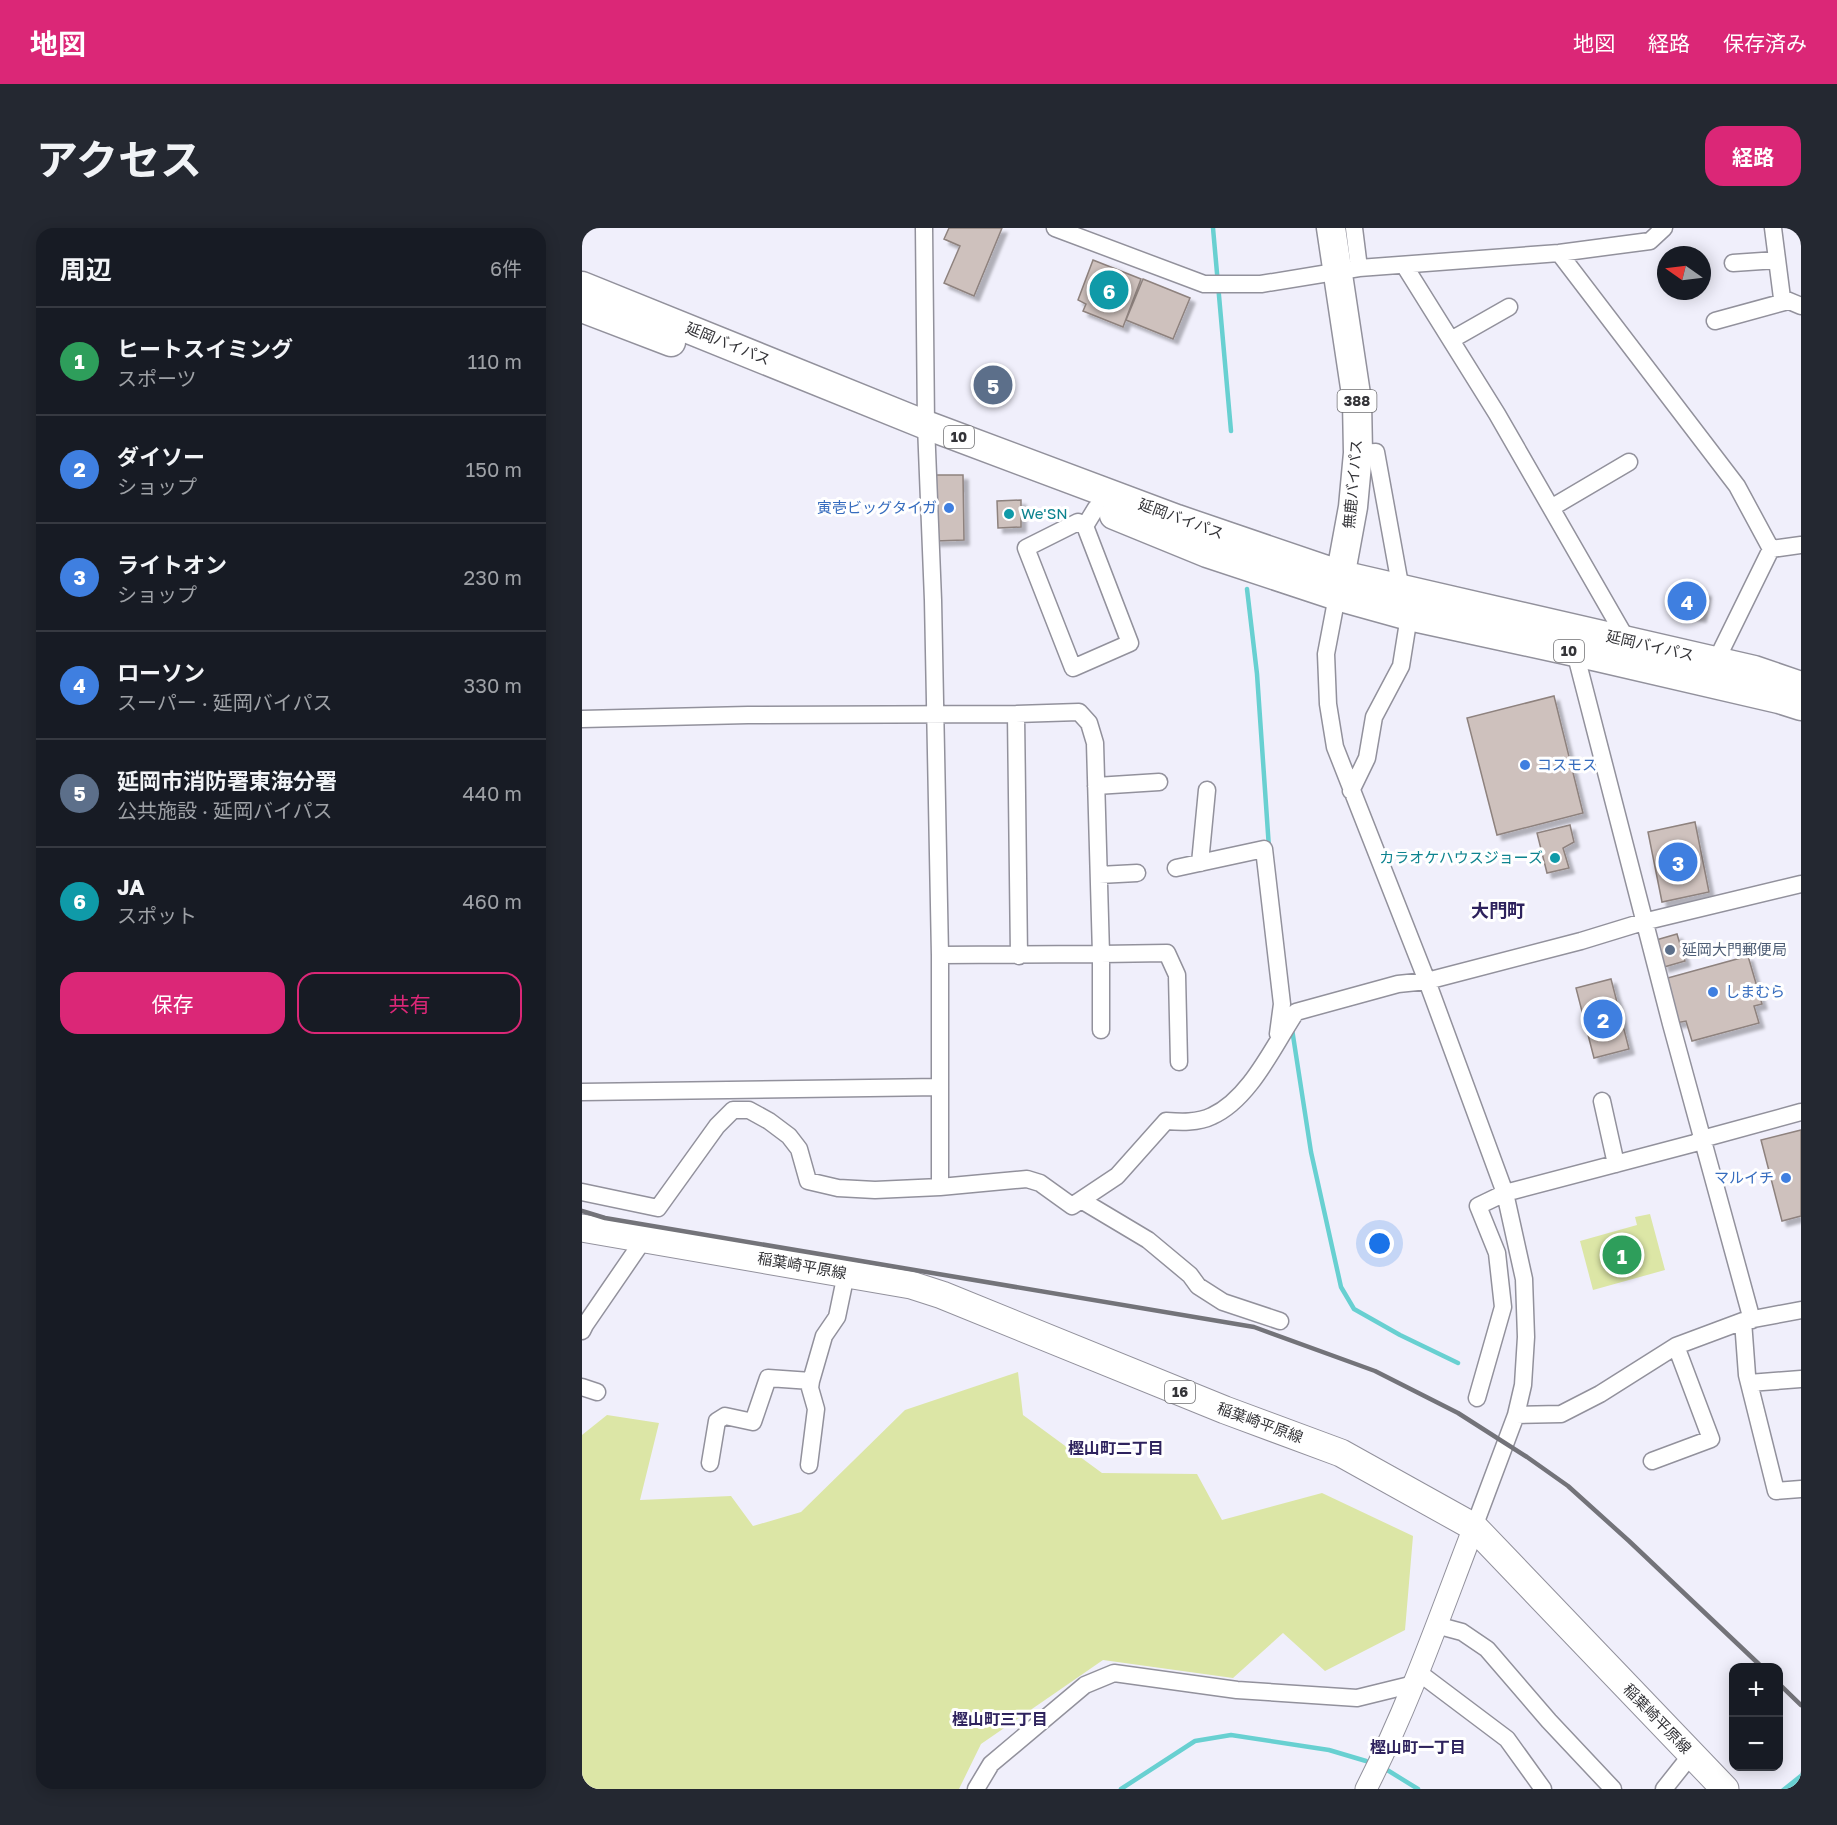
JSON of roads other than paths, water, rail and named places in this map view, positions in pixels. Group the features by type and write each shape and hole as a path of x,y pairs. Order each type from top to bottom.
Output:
{"highway":[{"name":"無鹿バイパス","path":"1331,228 1348,271 1357,401 1358,453 1353,507 1339,586"},
{"name":"延岡バイパス","path":"582,286 927,432 1090,517 1207,553 1405,603 1575,652 1779,699 1800,688"},
{"name":"延岡バイパス","path":"582,308 1177,519 1339,586"},
{"name":"延岡バイパス","path":"1405,603 1627,640 1754,670 1800,688"}],"main road":[{"name":"稲葉崎平原線","path":"582,1228 911,1285 942,1295 1225,1410 1341,1453 1474,1527 1725,1789"}],"street":[{"path":"924,228 940,955 940,1187"},
{"path":"1055,228 1204,284 1261,284 1404,265 1559,253 1650,241 1664,228"},
{"path":"1348,271 1354,228"},
{"path":"1773,228 1782,298 1795,304"},
{"path":"1559,253 1737,486 1771,549"},
{"path":"1733,263 1777,260"},
{"path":"1404,265 1497,414 1627,640"},
{"path":"1714,321 1795,304"},
{"path":"1451,340 1509,307"},
{"path":"1351,791 1367,758 1374,717 1401,666 1405,603 1376,452 1358,453"},
{"path":"1551,508 1629,462"},
{"path":"1090,517 1130,643 1073,668 1026,548 1090,517"},
{"path":"1771,549 1801,545"},
{"path":"1716,661 1771,549"},
{"path":"1339,586 1326,654 1328,704 1335,747 1427,981 1504,1193 1524,1278 1526,1337 1522,1385 1516,1415 1416,1678 1383,1756 1366,1789"},
{"path":"1575,652 1748,1321 1749,1383 1776,1491 1801,1489"},
{"path":"582,718 1016,714 1079,711 1089,723 1095,742 1100,875 1101,1030"},
{"path":"1016,714 1019,956"},
{"path":"1096,786 1160,782"},
{"path":"1200,863 1207,790"},
{"path":"1176,868 1264,849 1282,1004 1280,1035"},
{"path":"1100,875 1137,873"},
{"path":"582,1192 658,1208 717,1126 734,1110 749,1110 789,1136 799,1149 808,1181 838,1188 875,1190 1026,1179 1041,1183 1072,1206 1117,1176 1166,1121 1185,1122 1210,1117 1225,1108 1243,1092 1296,1012 1398,984 1427,981 1581,941 1643,922 1801,884"},
{"path":"940,955 1167,953 1177,975 1179,1062"},
{"path":"582,1092 939,1087"},
{"path":"1602,1101 1616,1164"},
{"path":"1478,1398 1503,1307 1497,1253 1478,1206 1504,1193 1695,1143 1702,1139 1801,1112"},
{"path":"1081,1200 1148,1240 1190,1275 1198,1286 1223,1302 1280,1321"},
{"path":"582,1331 644,1239"},
{"path":"809,1465 816,1409 810,1388 811,1381 824,1336 837,1317 846,1274"},
{"path":"1516,1415 1561,1414 1600,1394 1676,1346 1748,1321 1801,1310"},
{"path":"1652,1461 1711,1439 1676,1346"},
{"path":"710,1463 717,1421 725,1416 753,1422 768,1378 811,1381"},
{"path":"1749,1383 1801,1378"},
{"path":"1436,1625 1462,1632 1486,1649 1613,1789"},
{"path":"976,1789 992,1764 1086,1685 1114,1673 1237,1690 1357,1698 1416,1678"},
{"path":"1416,1678 1507,1739 1543,1789"},
{"path":"1664,1789 1686,1750"}],"water":[{"path":"1801,1773 1801,1789 1781,1789"}],"waterway":[{"path":"1213,228 1231,431"},
{"path":"1247,589 1257,674 1269,848"},
{"path":"1292,1029 1311,1152 1341,1287 1354,1309 1400,1335 1458,1363"},
{"path":"1121,1789 1195,1741 1231,1735 1329,1750 1366,1761"},
{"path":"1384,1768 1418,1789"}],"railway":[{"path":"582,1211 605,1218 1254,1327 1375,1371 1458,1413 1568,1486 1758,1663"},
{"path":"1783,1688 1801,1705"}],"place":[{"name":"JA","path":"1109,290"},
{"name":"延岡市消防署東海分署","path":"993,385"},
{"name":"寅壱ビッグタイガ","path":"949,508"},
{"name":"We'SN","path":"1009,514"},
{"name":"ローソン","path":"1687,601"},
{"name":"コスモス","path":"1525,765"},
{"name":"カラオケハウスジョーズ","path":"1555,858"},
{"name":"ライトオン","path":"1678,862"},
{"name":"延岡大門郵便局","path":"1670,950"},
{"name":"しまむら","path":"1713,992"},
{"name":"ダイソー","path":"1603,1019"},
{"name":"マルイチ","path":"1786,1178"},
{"name":"ヒートスイミング","path":"1622,1255"}],"district":[{"name":"大門町","path":"1498,911"},
{"name":"樫山町二丁目","path":"1116,1448"},
{"name":"樫山町三丁目","path":"1000,1719"},
{"name":"樫山町一丁目","path":"1418,1747"}]}
